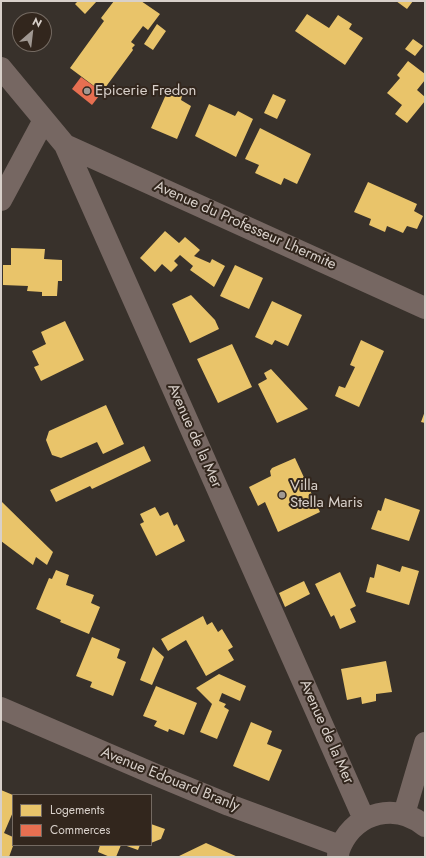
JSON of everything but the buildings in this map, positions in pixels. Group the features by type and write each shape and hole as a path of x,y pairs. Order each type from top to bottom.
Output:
{"street":[{"name":"Avenue de la Mer","path":"1,68 65,144 364,819"},
{"path":"1,200 44,120"},
{"name":"Avenue du Professeur Lhermite","path":"65,144 425,308"},
{"name":"Avenue Edouard Branly","path":"1,708 339,852"},
{"path":"404,814 425,743"},
{"path":"339,852 350,831 364,819 377,814 390,812 404,814 418,820 425,826"}],"place":[{"name":"Epicerie Fredon","path":"87,91"},
{"name":"Villa Stella Maris","path":"282,495"}]}
